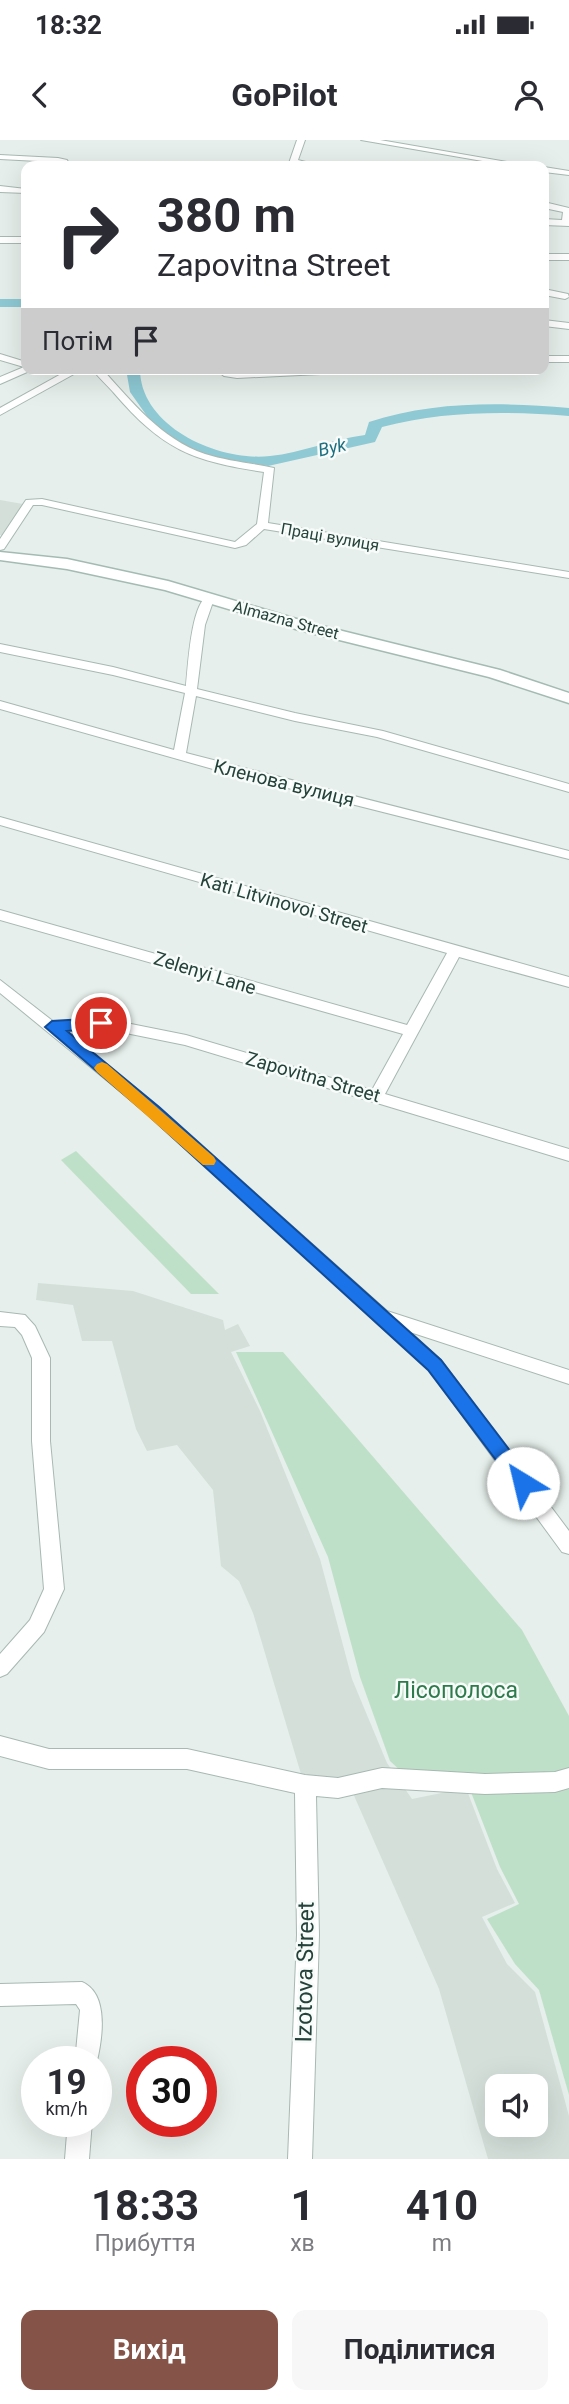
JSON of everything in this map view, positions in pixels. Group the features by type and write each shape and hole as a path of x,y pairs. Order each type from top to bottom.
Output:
{"main road":[{"name":"Almazna Street","path":"0,556 111,572 305,627 494,673 569,698"}],"street":[{"path":"294,161 301,140"},
{"path":"365,140 495,161"},
{"path":"0,157 61,161"},
{"path":"549,170 569,173"},
{"path":"0,189 21,191"},
{"path":"549,206 567,210 567,223 549,222"},
{"path":"0,240 21,240"},
{"path":"549,257 569,257"},
{"path":"549,293 565,296"},
{"path":"549,324 569,326"},
{"path":"0,357 21,365"},
{"path":"549,359 569,359"},
{"path":"0,381 21,370"},
{"path":"0,412 67,375"},
{"path":"102,375 144,423 179,448 225,463 270,470 262,525"},
{"name":"Праці вулиця","path":"0,547 30,502 52,503 235,545 242,543 262,525 569,575"},
{"path":"179,755 191,691 196,639 208,599"},
{"path":"0,648 184,687 191,691 379,734 569,788"},
{"name":"Кленова вулиця","path":"0,705 179,755 569,855"},
{"name":"Kati Litvinovoi Street","path":"0,821 569,982"},
{"name":"Zelenyi Lane","path":"0,915 410,1031"},
{"path":"376,1096 456,950"},
{"path":"0,985 154,1111 435,1365 569,1546"},
{"name":"Zapovitna Street","path":"52,1027 101,1023 186,1040 569,1155"},
{"path":"382,1316 569,1377"},
{"path":"0,1319 19,1320 29,1331 41,1358 41,1441 54,1589 37,1626 0,1668"},
{"path":"0,1746 49,1759 187,1759 306,1785 338,1788 391,1778 485,1784 555,1782 569,1778"},
{"name":"Izotova Street","path":"300,2159 308,1934 306,1785"},
{"path":"0,1995 82,1993 91,2008 87,2046"},
{"path":"77,2159 79,2137"}],"shaded area":[{"path":"0,500 23,504 2,535 0,535"},
{"path":"38,1283 133,1291 223,1320 225,1330 238,1324 250,1346 231,1352 260,1411 320,1559 352,1679 387,1763 412,1799 466,1788 497,1869 515,1903 482,1917 507,1964 535,1992 569,2116 569,2159 488,2159 439,1989 348,1782 301,1774 253,1613 239,1581 221,1566 213,1490 177,1445 147,1451 136,1429 112,1341 82,1341 73,1305 36,1300"}],"green space":[{"path":"76,1151 219,1294 191,1294 61,1160"},
{"name":"Лісополоса","path":"236,1352 283,1352 522,1630 569,1716 569,2095 539,1990 515,1964 487,1919 519,1904 500,1867 469,1787 423,1770 403,1773 390,1761 360,1677 328,1557"}],"waterway":[{"name":"Byk","path":"0,303 21,303"},
{"name":"Byk","path":"133,375 135,388 140,397 169,433 206,452 262,461 283,459 370,439 375,430 374,425 426,414 498,409 569,412"}],"slow traffic":[{"path":"102,1068 208,1161"}],"route":[{"path":"101,1023 52,1027 154,1111 435,1365 523,1483"}]}
